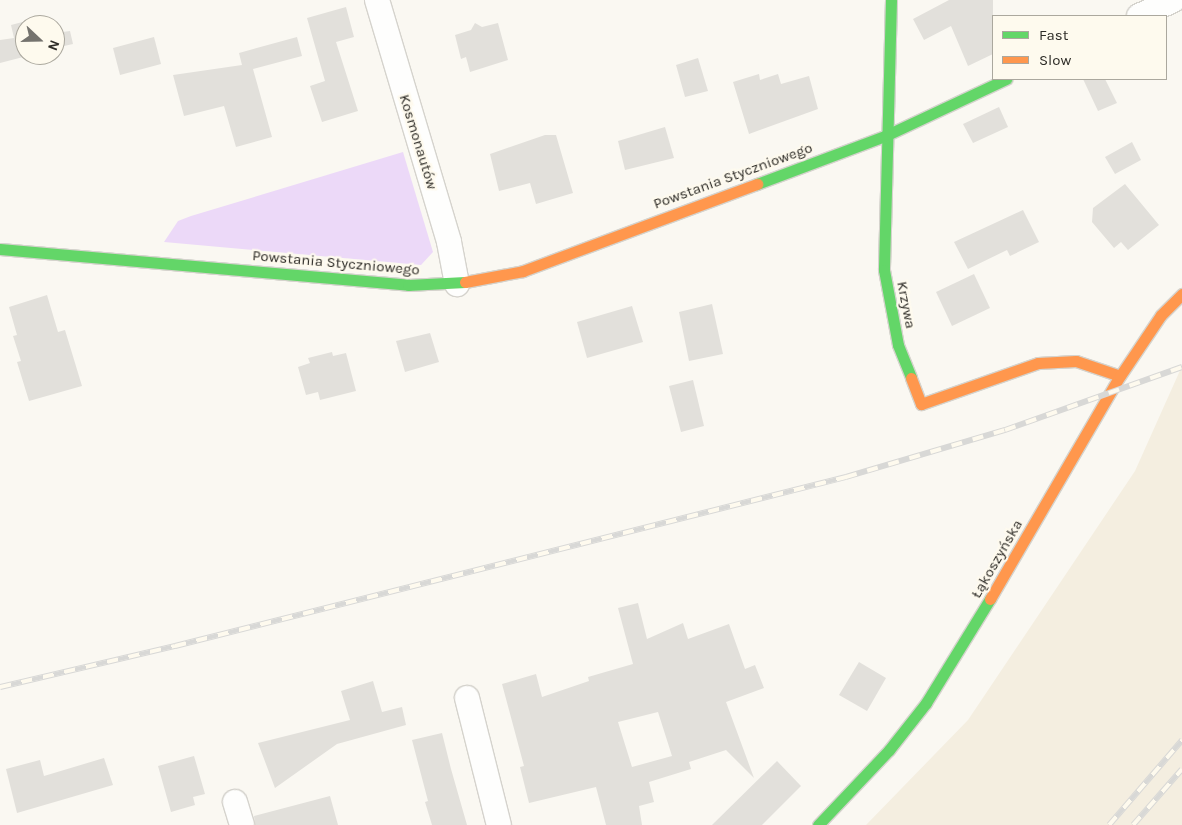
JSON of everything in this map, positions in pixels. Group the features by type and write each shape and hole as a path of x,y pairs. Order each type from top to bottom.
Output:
{"street":[{"name":"Kosmonautów","path":"377,0 449,242 458,284"},
{"name":"Krzywa","path":"891,0 885,136 884,270 898,345 921,404 1038,363 1076,361 1120,376"},
{"path":"1142,15 1174,0"},
{"name":"Powstania Styczniowego","path":"0,249 408,286 458,284 523,271 885,136 1004,80"},
{"name":"Łąkoszyńska","path":"818,825 889,750 926,703 970,633 1120,376 1161,315 1182,294"},
{"path":"467,698 499,825"},
{"path":"235,802 242,825"}],"shaded area":[{"path":"403,152 433,252 421,265 164,242 178,221 191,216"},
{"path":"1182,366 1182,825 866,825 968,720 1135,471"}],"building":[{"path":"949,0 993,0 992,54 968,66 951,26 924,40 913,19"},
{"path":"346,7 354,37 336,42 358,111 322,122 310,86 325,81 307,18"},
{"path":"475,23 482,27 498,23 508,60 470,72 466,57 461,59 455,35 471,30"},
{"path":"15,24 15,59 0,63 0,40 14,38 11,25"},
{"path":"70,31 73,44 65,46 65,32"},
{"path":"154,37 161,64 120,75 113,48"},
{"path":"297,37 302,56 253,69 272,137 236,147 224,106 184,116 173,75 242,65 239,53"},
{"path":"698,58 708,91 685,97 676,65"},
{"path":"759,74 760,80 778,74 781,84 809,76 818,109 749,134 733,82"},
{"path":"1083,80 1106,80 1117,103 1098,111"},
{"path":"999,107 1008,127 973,143 963,124"},
{"path":"665,127 674,158 625,170 618,141"},
{"path":"545,135 556,135 573,193 536,204 530,183 499,191 490,154"},
{"path":"1132,142 1141,160 1115,174 1105,157"},
{"path":"1125,184 1159,225 1128,250 1121,242 1114,248 1092,222 1093,208"},
{"path":"1023,210 1039,242 1010,256 1007,250 968,269 954,242"},
{"path":"974,274 990,308 952,326 936,292"},
{"path":"47,295 58,332 65,330 82,386 29,401 17,362 21,361 13,336 17,335 9,307"},
{"path":"712,304 723,354 689,361 679,312"},
{"path":"632,306 643,342 587,358 577,322"},
{"path":"430,333 439,362 405,372 396,341"},
{"path":"332,352 333,356 346,353 356,391 320,400 318,392 306,395 298,367 310,363 308,358"},
{"path":"693,380 704,426 681,432 669,386"},
{"path":"638,603 647,639 683,623 688,639 729,624 745,669 755,665 764,688 726,702 754,778 726,750 689,762 691,769 649,782 654,802 639,806 642,825 606,825 596,787 529,803 520,767 524,766 502,684 536,674 542,697 589,681 588,677 633,664 618,608","holes":["658,712 672,756 632,767 618,722"]},
{"path":"859,662 886,678 867,711 839,695"},
{"path":"373,681 382,712 402,707 406,725 337,744 275,788 258,743 350,720 341,691"},
{"path":"442,733 467,825 432,825 425,802 428,801 412,740"},
{"path":"194,756 205,794 193,797 195,805 171,812 158,766"},
{"path":"104,758 113,785 17,813 6,769 40,760 44,776"},
{"path":"777,761 801,786 762,825 712,825"},
{"path":"330,796 338,825 255,825 254,816"}],"railway":[{"path":"0,687 175,646 846,477 1005,430 1182,367"},
{"path":"1109,825 1182,740"},
{"path":"1133,825 1182,769"}],"traffic: fast":[{"path":"891,0 884,270 898,345 911,378"},
{"path":"757,184 885,136 1004,80"},
{"path":"0,249 408,285 465,282"},
{"path":"818,825 889,750 926,703 990,599"}],"traffic: slow":[{"path":"465,282 523,271 757,184"},
{"path":"990,599 1120,376 1161,315 1182,294"},
{"path":"911,378 921,404 1038,363 1076,361 1120,376"}]}
